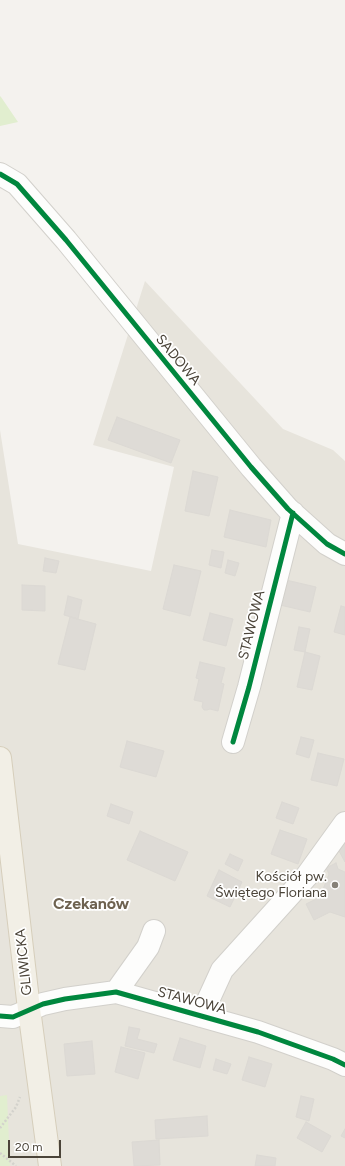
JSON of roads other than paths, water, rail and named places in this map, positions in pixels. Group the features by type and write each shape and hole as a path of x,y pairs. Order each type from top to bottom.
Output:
{"main road":[{"name":"GLIWICKA","path":"0,758 29,1010 50,1166"}],"street":[{"name":"SADOWA","path":"0,174 17,184 66,240 251,467 293,513 327,544 345,554"},
{"name":"STAWOWA","path":"233,742 249,686 293,513"},
{"name":"STAWOWA","path":"201,1016 222,970 306,877 345,823"},
{"path":"116,992 148,947 154,931"},
{"name":"STAWOWA","path":"0,1016 14,1017 44,1004 65,999 116,992 258,1032 333,1059 345,1065"}],"place":[{"name":"Kościół pw. Świętego Floriana","path":"335,885"}],"district":[{"name":"Czekanów","path":"91,904"}]}
